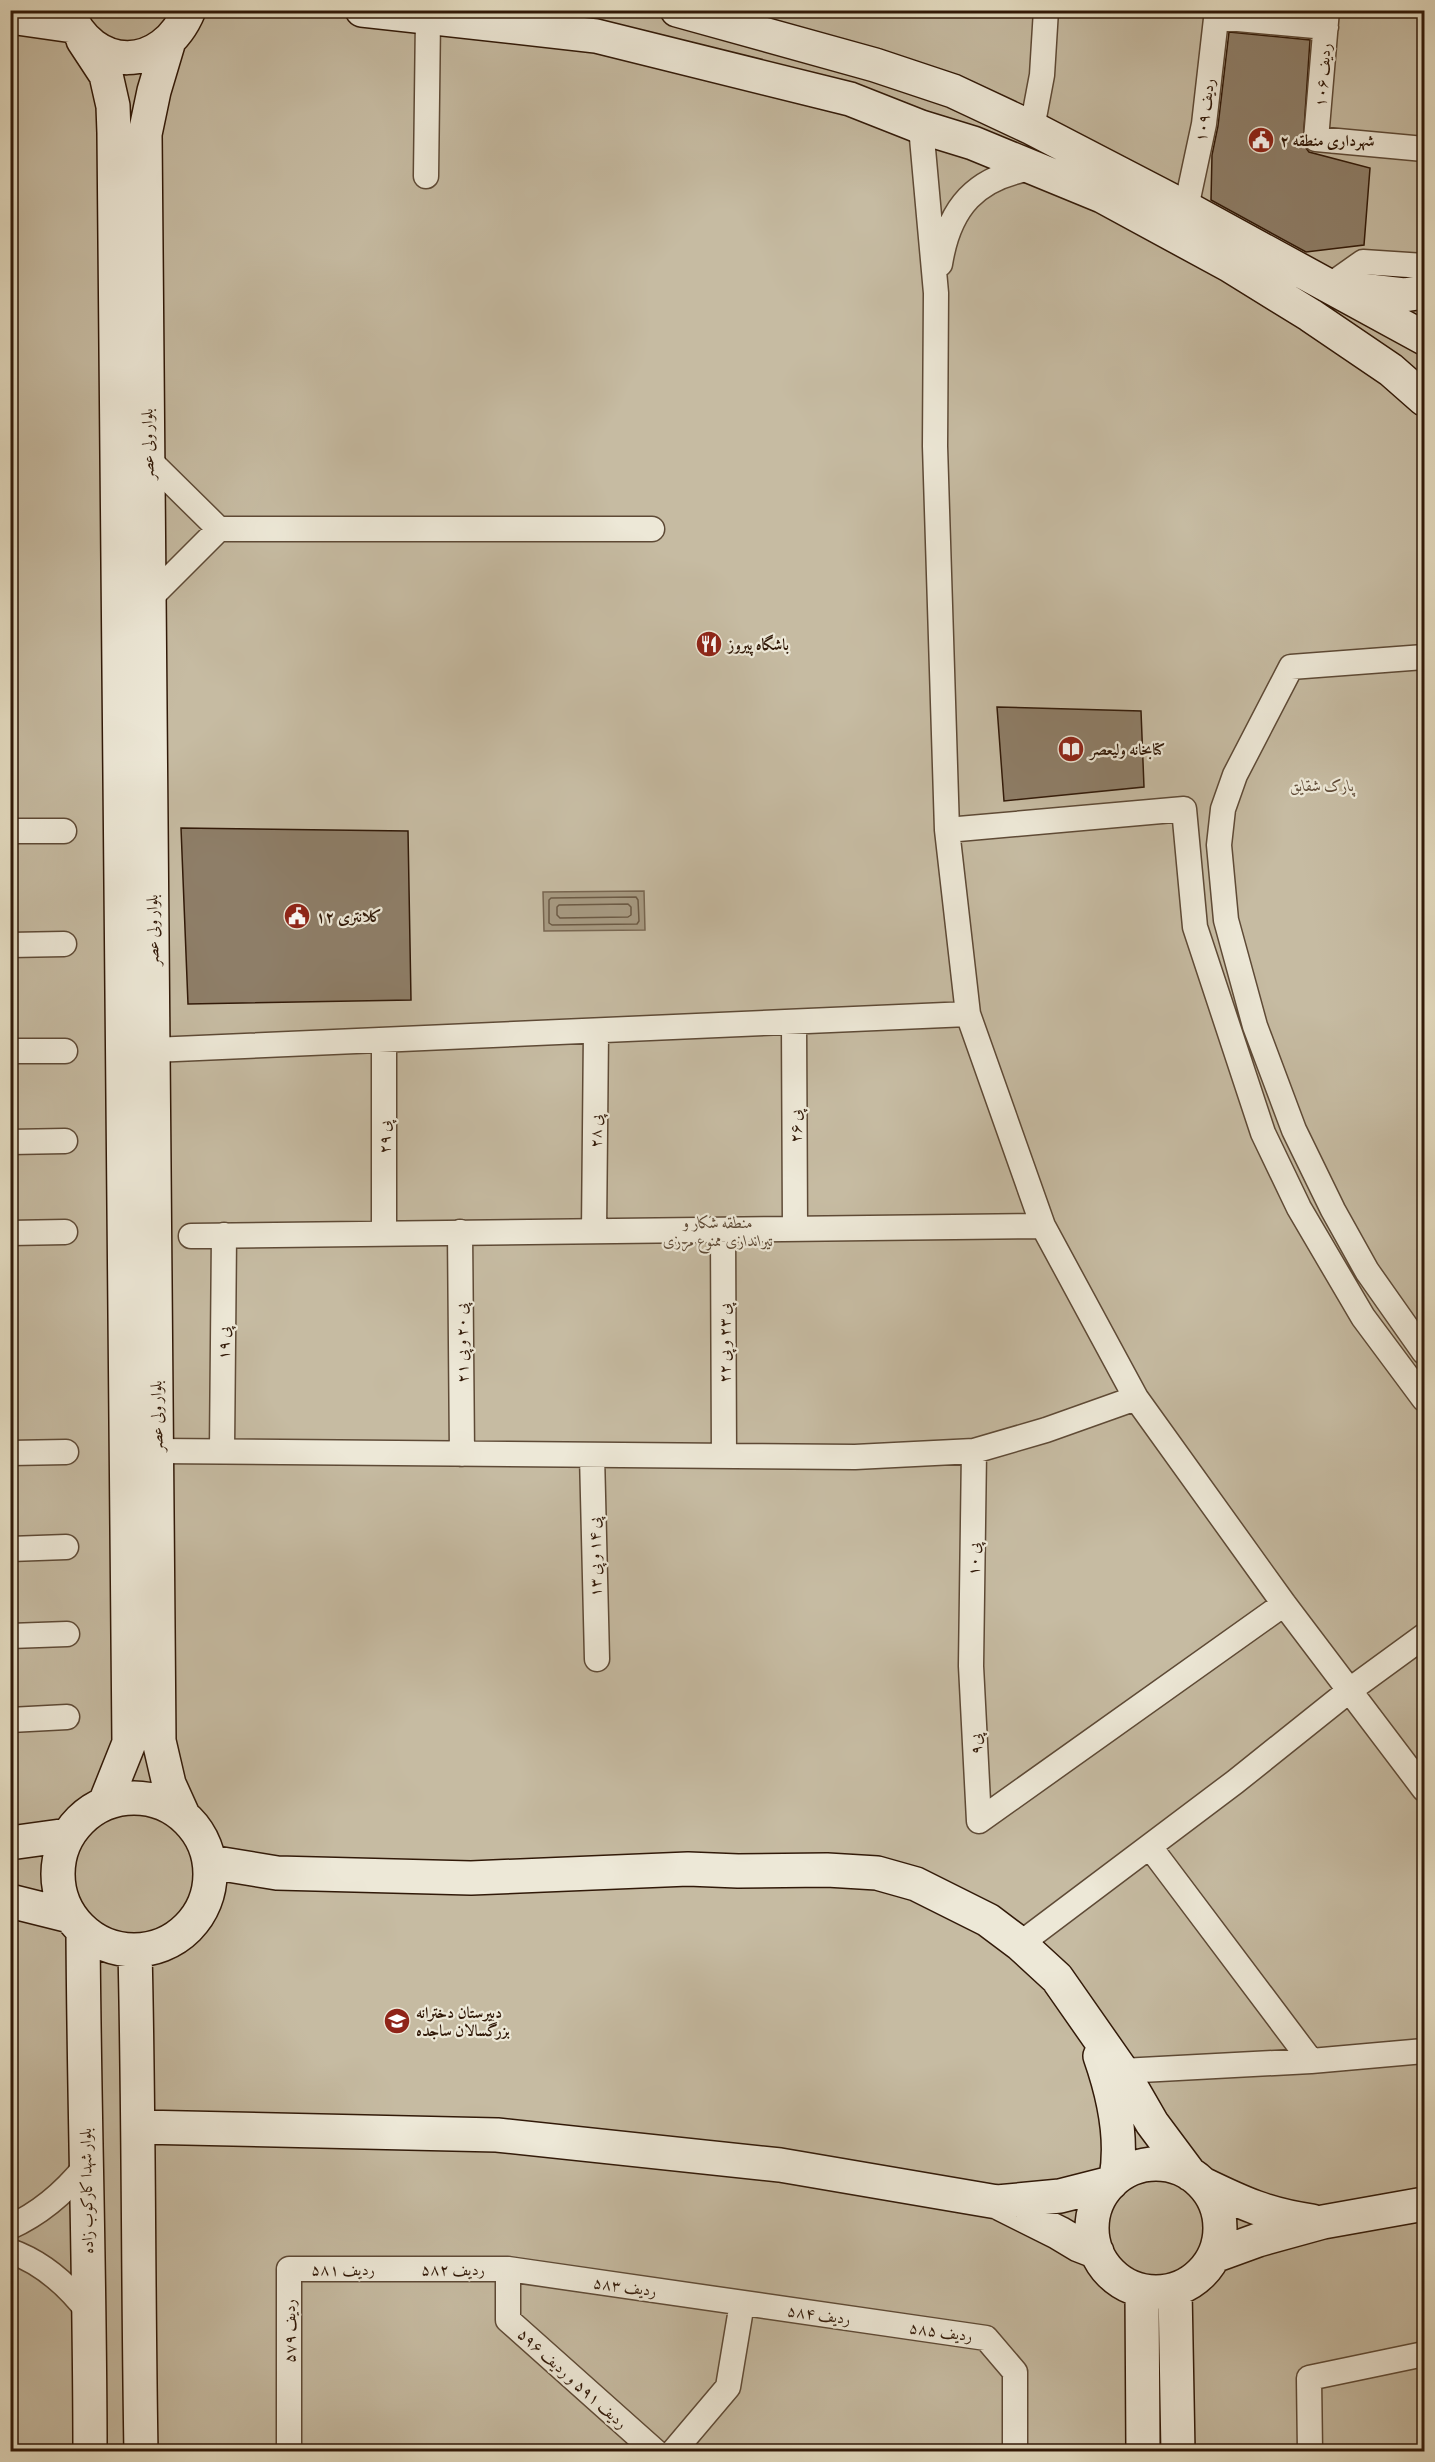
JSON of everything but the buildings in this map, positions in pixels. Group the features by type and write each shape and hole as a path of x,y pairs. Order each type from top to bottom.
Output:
{"street":[{"path":"10,17 74,25 103,53 125,58 148,55 168,44 181,29 189,11 201,10"},
{"path":"362,10 596,36 850,99 921,127 973,143 1102,196 1229,265 1310,315 1391,370 1425,399"},
{"path":"677,10 895,71 953,91 1032,128 1186,208 1425,338"},
{"path":"1032,128 1042,75 1046,10"},
{"path":"1216,14 1326,19"},
{"name":"ردیف ۱۰۹","path":"1186,208 1204,124 1216,14"},
{"path":"426,176 428,18"},
{"name":"ردیف ۱۰۶","path":"1326,19 1316,139 1425,149"},
{"name":"بلوار ولی عصر","path":"74,25 106,75 113,106 114,157 129,1743 105,1803"},
{"name":"بلوار ولی عصر","path":"168,44 145,134 147,458 159,1741 169,1784 183,1815"},
{"path":"921,127 936,293 935,446 947,830 968,1014 1043,1226 1136,1398 1284,1604 1424,1789"},
{"path":"936,293 947,233 957,212 971,194 990,181 1010,172 1033,168"},
{"path":"1310,315 1329,286 1363,262 1425,266"},
{"path":"1329,286 1404,295 1425,292"},
{"path":"147,458 219,529 652,529"},
{"path":"149,599 219,529"},
{"path":"1425,657 1291,667 1235,775 1223,809 1219,845 1226,920 1255,1026 1294,1130 1333,1210 1367,1271 1425,1352"},
{"path":"947,830 1184,809 1195,927 1263,1133 1299,1208 1363,1317 1425,1399"},
{"path":"10,831 64,831"},
{"path":"10,945 64,944"},
{"path":"153,1050 968,1014"},
{"name":"پی ۲۶","path":"794,1023 795,1229"},
{"name":"پی ۲۸","path":"594,1231 596,1031"},
{"name":"پی ۲۹","path":"384,1040 384,1233"},
{"path":"10,1051 65,1051"},
{"path":"10,1142 65,1141"},
{"path":"191,1236 1043,1226"},
{"name":"پی ۲۳ و پی ۲۲","path":"723,1230 724,1456"},
{"path":"10,1233 65,1232"},
{"name":"پی ۲۰ و پی ۲۱","path":"460,1232 462,1454"},
{"name":"پی ۱۹","path":"222,1450 224,1235"},
{"path":"157,1451 855,1457 974,1451 1046,1430 1136,1398"},
{"name":"پی ۱۰","path":"971,1666 974,1451"},
{"path":"10,1453 66,1452"},
{"name":"پی ۱۴ و پی ۱۳","path":"592,1455 597,1659"},
{"path":"10,1549 66,1547"},
{"name":"پی۹","path":"971,1666 979,1821 1284,1604"},
{"path":"10,1636 67,1634"},
{"path":"1020,1944 1150,1847 1350,1690 1425,1636"},
{"path":"10,1720 67,1717"},
{"path":"10,1901 76,1924 98,1942 116,1949 135,1951 167,1944 193,1924 208,1895 210,1862 200,1837 183,1815 166,1804 146,1798 125,1798 105,1803 84,1816 68,1835 58,1862 59,1890 76,1924"},
{"path":"10,1843 68,1835"},
{"path":"1150,1847 1311,2061"},
{"path":"210,1862 277,1873 471,1878 688,1869 877,1873 916,1884 988,1920 1020,1944 1057,1978 1086,2018 1122,2071 1152,2123 1214,2200 1219,2219 1220,2238 1214,2256 1204,2271 1191,2282 1175,2290 1142,2291 1123,2283 1107,2269 1096,2252 1092,2233 1093,2215 1100,2198 1113,2180 1119,2159 1108,2078 1086,2018"},
{"path":"208,1895 277,1873"},
{"name":"بلوار شهدا کارکوب زاده","path":"76,1924 90,2314 90,2451"},
{"path":"135,1951 140,2127 141,2451"},
{"path":"1122,2071 1311,2061 1425,2051"},
{"path":"140,2127 497,2135 780,2165 997,2202 1060,2196 1113,2180 1129,2170 1160,2164 1175,2167 1252,2208 1280,2217 1323,2222"},
{"path":"10,2227 40,2211 57,2198 85,2167"},
{"path":"997,2202 1096,2252"},
{"path":"1214,2256 1257,2240 1323,2222 1425,2204"},
{"path":"10,2251 34,2261 50,2272 78,2298 90,2314"},
{"name":"ردیف ۵۸۱","path":"289,2269 398,2269"},
{"name":"ردیف ۵۷۹","path":"289,2269 289,2451"},
{"name":"ردیف ۵۸۲","path":"398,2269 508,2269"},
{"name":"ردیف ۵۸۳","path":"508,2269 742,2303"},
{"name":"ردیف ۵۹۱ و ردیف ۵۹۶","path":"508,2269 508,2320 656,2451"},
{"path":"1175,2290 1178,2451"},
{"path":"1142,2291 1143,2451"},
{"path":"673,2451 728,2387 742,2303"},
{"name":"ردیف ۵۸۴","path":"742,2303 896,2325"},
{"name":"ردیف ۵۸۵","path":"896,2325 986,2338 1015,2372 1015,2449"},
{"path":"1310,2451 1309,2378 1425,2355"}],"green space":[{"name":"منطقه شکار و تیراندازی ممنوع مرزی","path":"11,11 1424,11 1424,2451 11,2452"}],"water":[{"path":"644,891 645,930 544,931 543,892"}],"place":[{"name":"شهرداری منطقه ۲","path":"1261,140"},
{"name":"باشگاه پیروز","path":"709,644"},
{"name":"کتابخانه ولیعصر","path":"1071,749"},
{"name":"کلانتری ۱۲","path":"297,916"},
{"name":"دبیرستان دخترانه بزرگسالان ساجده","path":"397,2021"}],"park label":[{"name":"پارک شقایق","path":"1322,785"}]}
